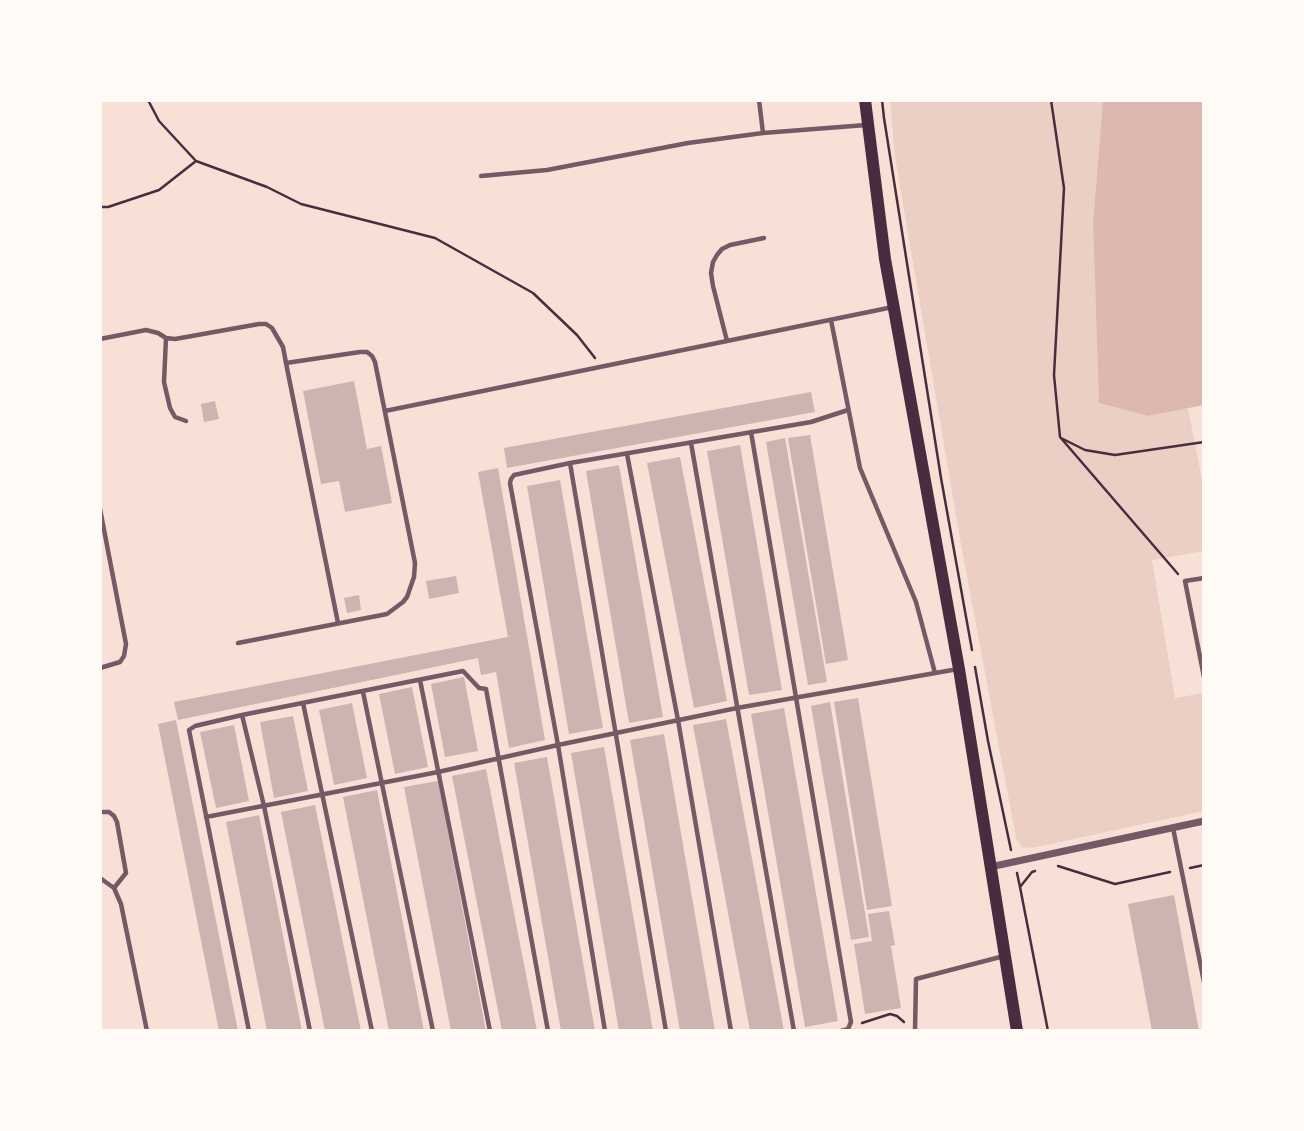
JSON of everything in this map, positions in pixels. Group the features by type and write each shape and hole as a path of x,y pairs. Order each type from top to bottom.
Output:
{"main road":[{"path":"865,100 885,259 959,669 1017,1031"}],"street":[{"path":"990,867 1204,821"}],"lane":[{"path":"759,100 763,133"},
{"path":"481,176 547,170 688,143 763,133 867,125"},
{"path":"727,341 713,286 713,262 716,255 730,245 764,238"},
{"path":"385,411 894,306"},
{"path":"831,320 860,468 916,602 934,673"},
{"path":"100,339 146,330 166,338 182,339 259,324 270,326 283,347 338,623"},
{"path":"166,338 164,382 170,408 176,417 186,421"},
{"path":"239,643 393,611 407,597 414,576 415,563 372,356 367,352 360,352 286,363"},
{"path":"606,1031 510,483 514,475 811,422 848,410"},
{"path":"751,432 851,1022 848,1029 841,1031"},
{"path":"691,443 794,1031"},
{"path":"627,453 678,720 731,1031"},
{"path":"570,463 666,1031"},
{"path":"100,509 126,644 120,662 100,668"},
{"path":"1204,578 1185,581 1204,677"},
{"path":"205,817 438,772 737,708 959,669"},
{"path":"249,1031 189,730 195,726 242,715 463,671 479,688 486,690 548,1031"},
{"path":"420,680 490,1031"},
{"path":"363,692 433,1031"},
{"path":"303,704 372,1031"},
{"path":"242,715 264,806 310,1031"},
{"path":"100,812 108,812 117,822 126,873 114,888"},
{"path":"1173,828 1204,982"},
{"path":"100,878 114,888 121,904 147,1031"},
{"path":"915,1031 916,979 1004,956"}],"path":[{"path":"148,100 159,121 196,161 267,187 302,204 435,238 533,293 577,335 601,367"},
{"path":"883,100 941,478 972,649"},
{"path":"1051,100 1064,188 1054,375 1060,437 1185,581"},
{"path":"100,207 108,207 159,190 196,161"},
{"path":"1060,437 1085,450 1115,455 1204,442"},
{"path":"974,662 1048,1031"},
{"path":"1051,868 1060,865 1115,884 1204,865"},
{"path":"1020,887 1032,872 1041,870"},
{"path":"848,1029 875,1017 890,1014 897,1016 906,1025"}],"shaded area":[{"path":"890,100 1103,100 1093,223 1099,403 1148,416 1188,408 1204,490 1204,551 1152,560 1175,698 1204,693 1204,811 1032,848 1022,847 1016,838 960,539 895,157"},
{"path":"1103,100 1204,100 1204,405 1148,416 1099,403 1093,223"}],"building":[{"path":"354,381 367,449 381,446 392,503 345,512 339,481 321,484 303,391"},
{"path":"811,392 815,412 507,468 504,448"},
{"path":"215,401 219,419 204,422 201,404"},
{"path":"810,435 848,660 826,664 788,438"},
{"path":"785,438 827,682 808,685 766,442"},
{"path":"740,445 782,690 749,695 707,451"},
{"path":"680,457 727,701 694,708 647,463"},
{"path":"619,465 663,717 629,723 586,471"},
{"path":"498,468 545,740 509,748 496,672 481,675 478,658 178,720 174,702 508,637 478,472"},
{"path":"560,480 603,728 569,734 527,486"},
{"path":"456,576 459,593 429,599 426,581"},
{"path":"359,595 361,610 347,613 344,598"},
{"path":"464,677 478,751 445,757 431,684"},
{"path":"412,687 428,767 395,774 379,694"},
{"path":"858,698 892,906 867,910 834,702"},
{"path":"830,702 869,937 851,940 811,706"},
{"path":"352,703 367,778 334,785 319,710"},
{"path":"784,708 838,1021 805,1027 751,714"},
{"path":"293,716 308,791 274,798 260,722"},
{"path":"726,719 784,1031 750,1031 693,725"},
{"path":"176,720 238,1031 219,1031 158,724"},
{"path":"234,725 249,801 216,808 200,732"},
{"path":"664,734 715,1031 680,1031 630,740"},
{"path":"604,747 653,1031 619,1031 571,753"},
{"path":"547,757 595,1031 561,1031 514,763"},
{"path":"486,769 537,1031 502,1031 452,776"},
{"path":"438,781 486,1031 451,1031 404,787"},
{"path":"377,790 424,1031 389,1031 343,797"},
{"path":"315,805 361,1031 325,1031 281,812"},
{"path":"259,815 302,1031 267,1031 226,822"},
{"path":"1174,895 1199,1031 1152,1031 1128,904"},
{"path":"889,911 895,945 891,946 901,1008 865,1014 854,944 872,941 868,914"}]}
